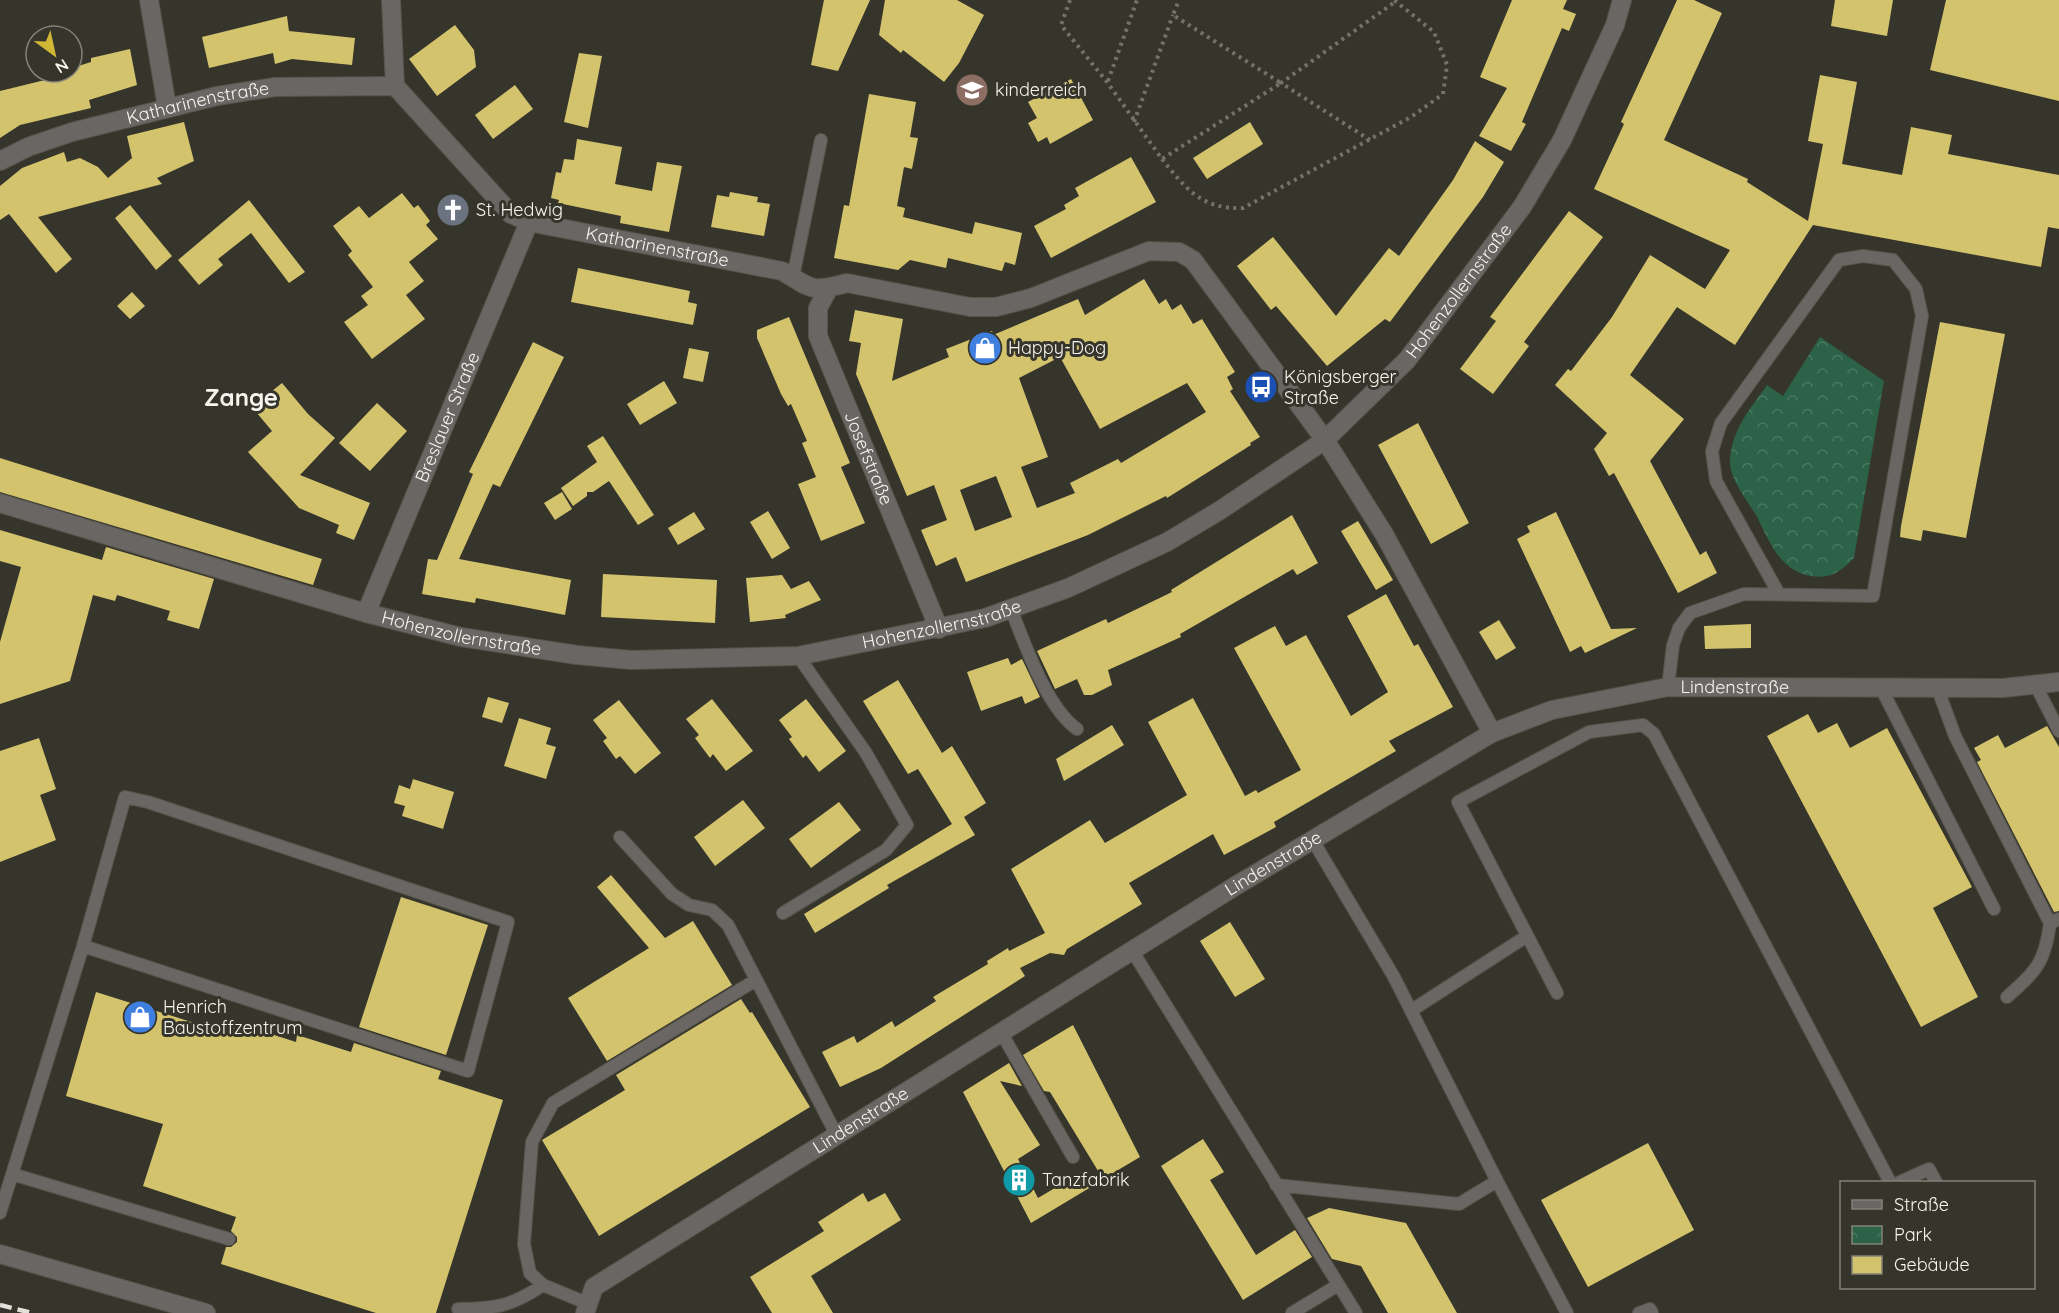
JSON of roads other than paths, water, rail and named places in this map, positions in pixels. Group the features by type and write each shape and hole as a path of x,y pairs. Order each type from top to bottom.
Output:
{"street":[{"path":"149,0 167,107"},
{"path":"391,0 395,86"},
{"name":"Hohenzollernstraße","path":"0,503 366,614 461,637 620,659 689,660 798,656 985,618 1068,588 1167,542 1219,511 1325,440 1407,360 1522,207 1562,140 1615,25 1622,0"},
{"name":"Katharinenstraße","path":"0,161 28,147 72,132 167,107 275,87 395,86 511,214 528,222 782,271 805,287 829,288 847,284 970,307 996,307 1031,298 1149,251 1179,252 1193,260 1325,440"},
{"name":"Breslauer Straße","path":"366,614 528,222"},
{"name":"Josefstraße","path":"829,288 818,308 818,336 939,628"},
{"path":"1325,440 1384,534 1492,733"},
{"name":"Lindenstraße","path":"587,1308 594,1287 1312,839 1492,733 1552,710 1668,687 2003,687 2059,682"},
{"path":"0,1254 206,1313"}],"lane":[{"path":"793,277 821,140"},
{"path":"1668,687 1673,645 1679,628 1690,613 1744,594 1873,596 1922,316 1916,289 1893,260 1863,256 1839,260 1721,423 1712,451 1716,481 1779,594"},
{"path":"1011,609 1027,650 1054,702 1077,729"},
{"path":"783,913 886,850 907,825 866,753 798,656"},
{"path":"2035,684 2059,731"},
{"path":"1880,686 1994,909"},
{"path":"1937,687 1955,736 2055,921 2036,971 2007,997"},
{"path":"1557,993 1458,802 1589,732 1643,725 1654,734 1889,1181"},
{"path":"0,1213 83,946 125,797 159,806 508,922 468,1071 83,946"},
{"path":"620,837 672,894 689,904 712,910 728,926 837,1136"},
{"path":"1312,839 1412,1010 1497,1181 1567,1313"},
{"path":"1412,1010 1527,936"},
{"path":"1132,952 1356,1313"},
{"path":"587,1308 543,1286 530,1273 524,1244 532,1142 554,1103 756,980"},
{"path":"1002,1034 1072,1157"},
{"path":"1902,1181 1929,1169 1935,1181"},
{"path":"12,1174 229,1239"},
{"path":"1276,1185 1459,1204 1497,1181"},
{"path":"1292,1313 1338,1285"},
{"path":"458,1309 495,1309 520,1300 543,1286"},
{"path":"1639,1313 1650,1310 1653,1313"}],"railway":[{"path":"0,1305 32,1313"}],"place":[{"name":"kinderreich","path":"972,90"},
{"name":"St. Hedwig","path":"453,210"},
{"name":"Happy-Dog","path":"985,348"},
{"name":"Königsberger Straße","path":"1261,387"},
{"name":"Henrich Baustoffzentrum","path":"140,1017"},
{"name":"Tanzfabrik","path":"1019,1180"}],"district":[{"name":"Zange","path":"241,398"}]}
